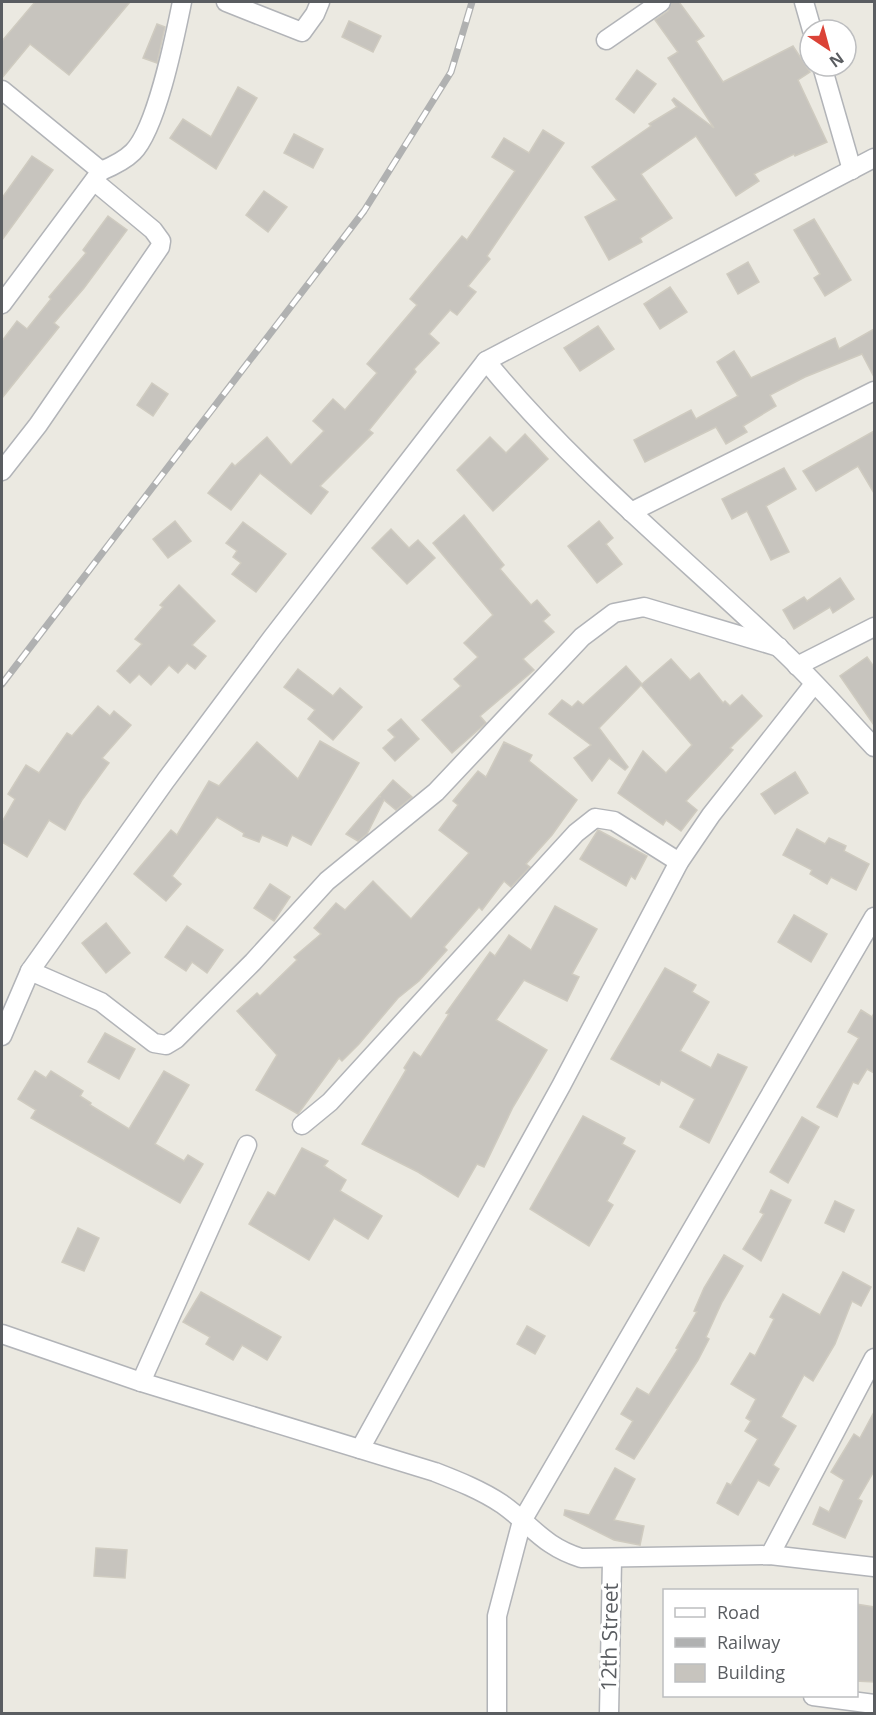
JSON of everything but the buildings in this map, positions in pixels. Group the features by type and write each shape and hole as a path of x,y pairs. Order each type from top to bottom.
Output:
{"street":[{"path":"2,304 97,176 117,165 135,151 147,128 170,61 182,2"},
{"path":"226,2 302,32 315,14 320,2"},
{"path":"606,40 661,2"},
{"path":"804,2 809,18"},
{"path":"825,78 852,170"},
{"path":"2,90 97,176 153,230 161,241 160,247 38,425 2,471"},
{"path":"2,1036 30,972 272,638 486,361 874,158"},
{"path":"486,361 525,407 632,512 779,647 874,747"},
{"path":"632,512 874,391"},
{"path":"30,972 100,1002 154,1043 166,1045 176,1039 253,962 327,881 436,792 582,637 614,613 644,607 779,647"},
{"path":"797,666 874,627"},
{"path":"360,1449 561,1086 679,862 711,815 814,684"},
{"path":"302,1125 330,1102 576,833 595,818 614,821 679,862"},
{"path":"497,1713 497,1616 522,1521 874,917"},
{"path":"141,1382 247,1144"},
{"path":"2,1334 141,1382 435,1472 472,1487 503,1505 557,1550 581,1558 612,1560 770,1556 874,1567"},
{"path":"770,1556 874,1358"},
{"name":"12th Street","path":"609,1713 612,1560"},
{"path":"827,1697 874,1704"}],"railway":[{"path":"2,684 364,211 451,72 472,2"}]}
